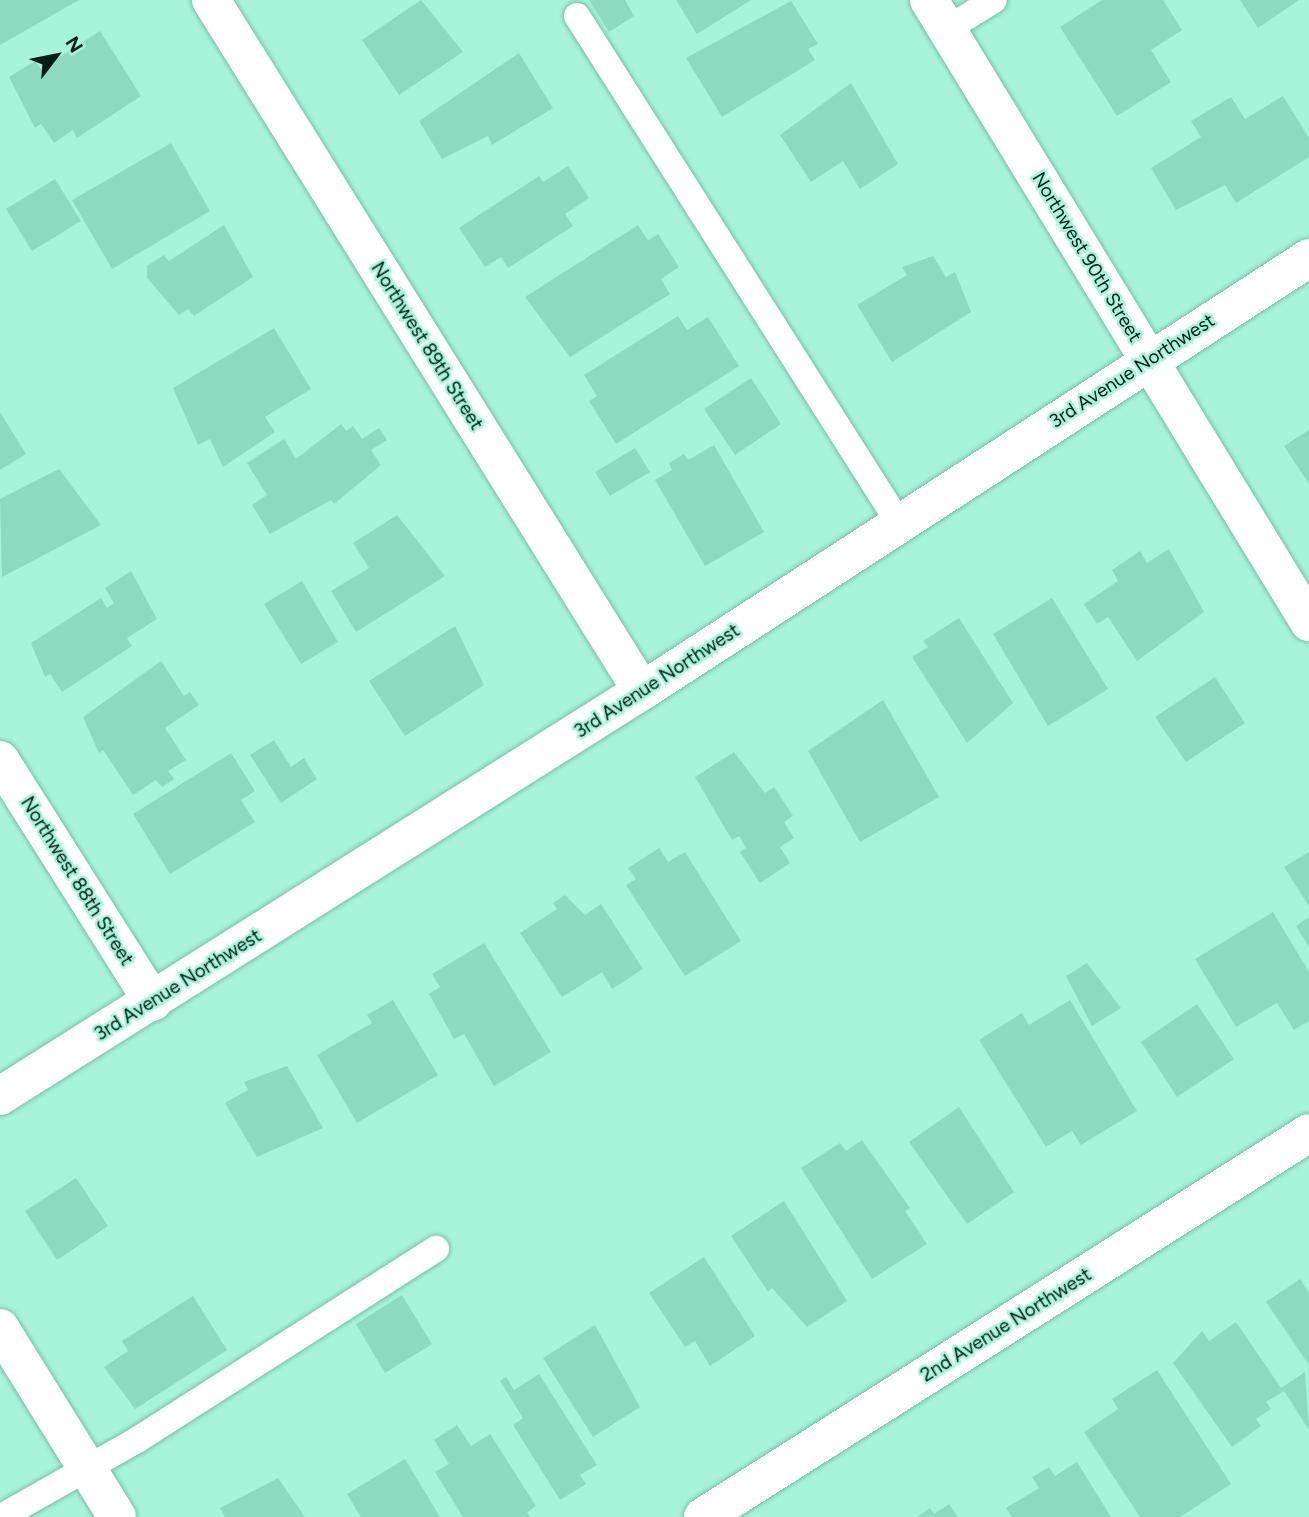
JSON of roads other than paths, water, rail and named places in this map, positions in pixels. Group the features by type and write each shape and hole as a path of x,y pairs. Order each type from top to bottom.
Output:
{"street":[{"name":"Northwest 89th Street","path":"211,0 642,691"},
{"name":"Northwest 90th Street","path":"938,14 1309,622"},
{"name":"3rd Avenue Northwest","path":"0,1096 153,1002 642,691 1309,258"},
{"name":"Northwest 88th Street","path":"0,760 153,1002"},
{"name":"2nd Avenue Northwest","path":"703,1517 1309,1133"},
{"path":"0,1328 117,1517"}],"lane":[{"path":"938,14 994,0"},
{"path":"577,16 899,523"},
{"path":"1,1517 85,1464 137,1440 436,1249"}]}
